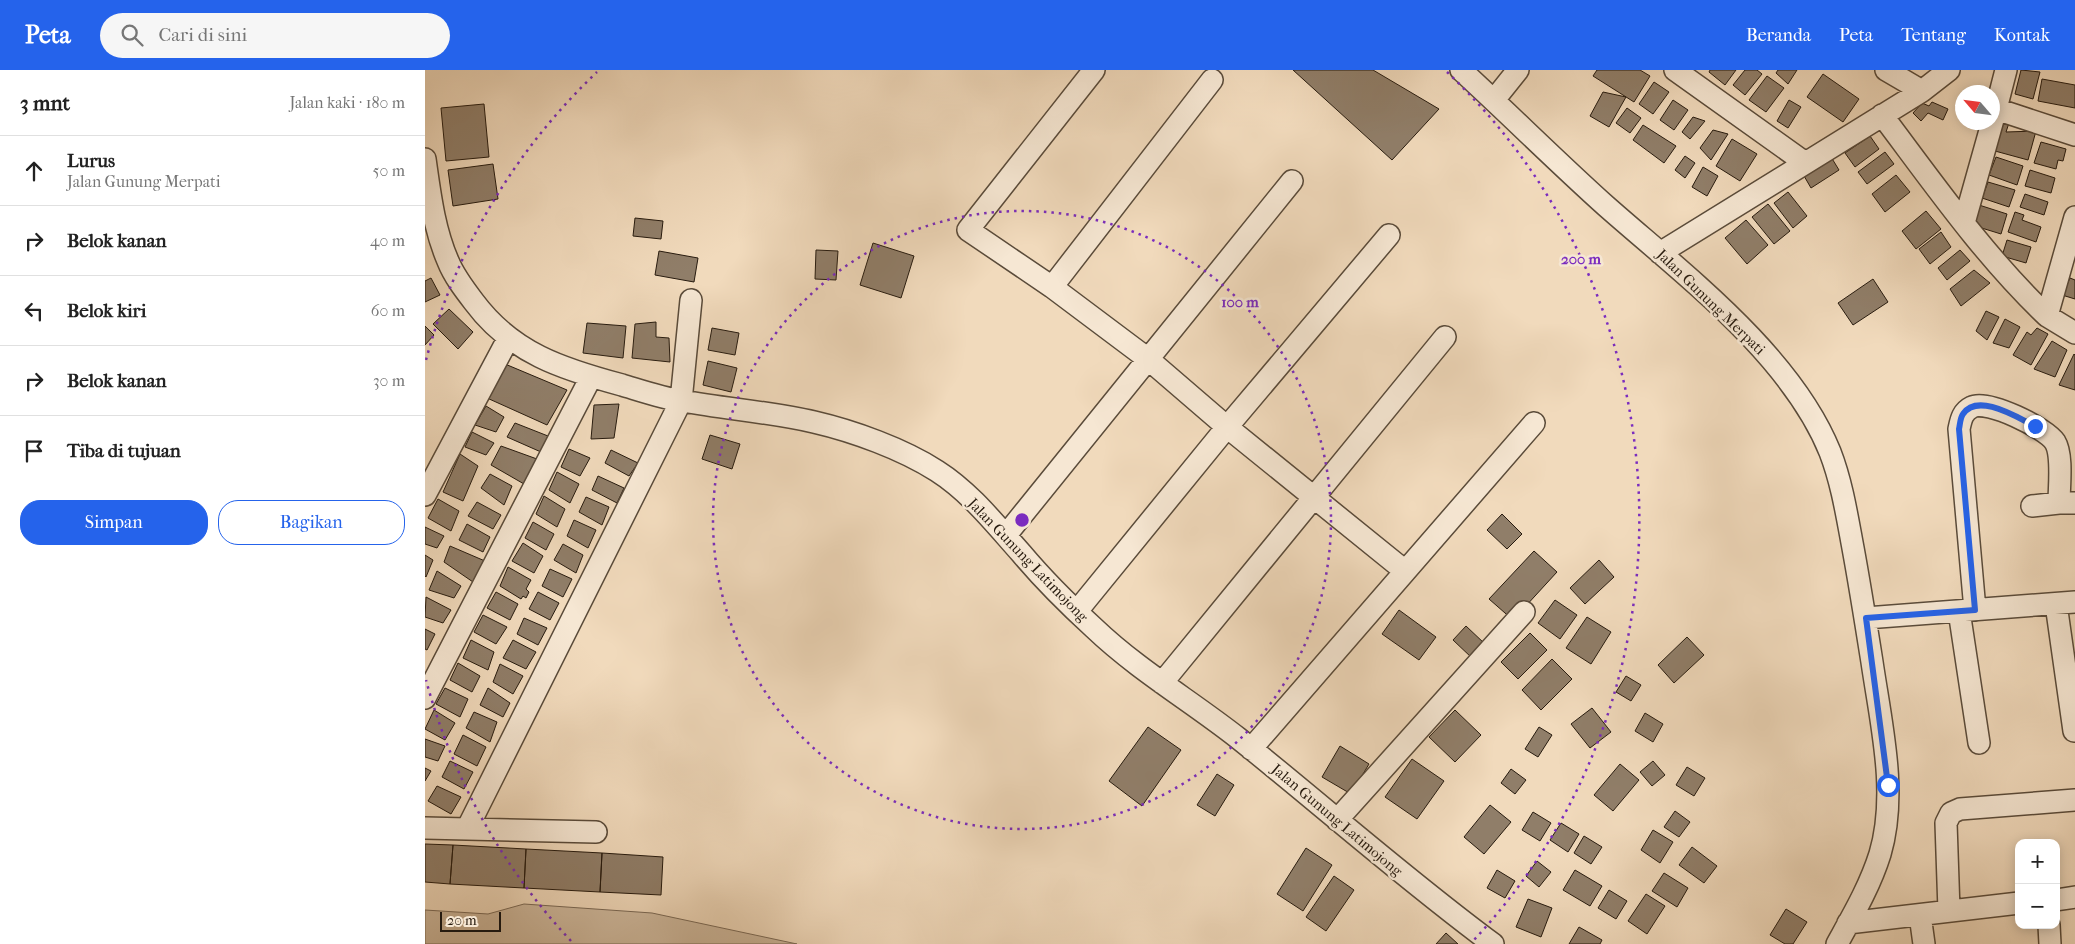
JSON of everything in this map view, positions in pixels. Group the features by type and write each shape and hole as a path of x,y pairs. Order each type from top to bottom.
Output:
{"street":[{"path":"1094,70 968,230 1052,287 1148,359 1313,498 1405,571"},
{"name":"Jalan Gunung Merpati","path":"1461,70 1604,204 1744,329 1774,362 1814,419 1830,451 1843,492 1866,618 1888,785 1886,821 1880,853 1869,885 1837,944"},
{"path":"1493,100 1518,70"},
{"path":"1675,70 1803,162"},
{"path":"1886,70 1922,90"},
{"path":"1660,253 1803,162 1922,90 1949,70"},
{"path":"2000,93 2006,70"},
{"path":"1052,287 1212,80"},
{"path":"2000,110 2075,134"},
{"path":"1882,115 1964,223 2031,301 2047,316 2075,333"},
{"path":"1964,223 1990,130"},
{"name":"Jalan Gunung Latimojong","path":"425,159 427,188 439,239 449,264 459,284 483,315 508,339 527,352 548,362 591,377 681,401 813,421 851,432 893,449 936,470 987,513 1024,557 1106,639 1251,749 1453,915 1493,944"},
{"path":"1006,535 1292,181"},
{"path":"2047,316 2075,217"},
{"path":"1077,611 1227,427 1389,235"},
{"path":"467,829 681,401 691,300"},
{"path":"1162,683 1445,337"},
{"path":"425,495 508,339"},
{"path":"425,698 591,377"},
{"path":"1979,743 1967,611 1959,429 1963,414 1973,406 1993,406 2048,434 2058,449 2067,503 2032,506"},
{"path":"1251,749 1534,423"},
{"path":"1866,618 2066,603 2074,731"},
{"path":"1337,820 1523,612"},
{"path":"1949,910 1946,823 1951,813 1959,809 2075,800"},
{"path":"425,828 596,832"},
{"path":"2060,899 2075,897"},
{"path":"1848,923 1949,910 2015,904"},
{"path":"1920,915 1924,944"},
{"path":"2049,929 2051,944"}],"shaded area":[{"path":"524,904 652,913 797,944 425,944 425,910 488,914"}],"building":[{"path":"1293,70 1373,70 1439,109 1392,160"},
{"path":"1597,70 1640,70 1650,76 1634,102 1593,76"},
{"path":"1710,70 1736,70 1725,85 1709,72"},
{"path":"1745,70 1757,70 1762,74 1745,95 1733,85"},
{"path":"1778,70 1797,70 1788,84 1776,73"},
{"path":"2021,70 2040,72 2033,99 2015,94"},
{"path":"1823,74 1859,99 1843,122 1807,97"},
{"path":"1767,76 1784,88 1766,112 1749,100"},
{"path":"2042,79 2075,85 2075,108 2038,101"},
{"path":"1654,82 1669,92 1653,114 1639,104"},
{"path":"1603,92 1626,97 1609,127 1590,116"},
{"path":"1673,100 1688,110 1674,130 1660,120"},
{"path":"1789,100 1801,107 1788,128 1777,121"},
{"path":"1932,102 1948,109 1943,120 1928,113 1921,121 1913,113 1922,103 1929,106"},
{"path":"484,104 489,157 446,161 441,108"},
{"path":"1627,108 1641,118 1630,133 1616,123"},
{"path":"1693,117 1705,121 1690,139 1682,132"},
{"path":"2003,121 2009,123 2006,132 2036,131 2028,160 1995,151"},
{"path":"1643,125 1676,146 1664,163 1633,140"},
{"path":"1713,130 1728,134 1711,160 1700,148"},
{"path":"1870,136 1879,149 1855,167 1845,153"},
{"path":"1732,139 1757,154 1740,181 1716,166"},
{"path":"2041,142 2066,149 2063,161 2058,160 2056,169 2034,163"},
{"path":"1828,152 1839,170 1811,188 1800,169"},
{"path":"1885,152 1894,164 1867,184 1858,172"},
{"path":"1685,156 1695,163 1685,178 1675,170"},
{"path":"1996,157 2023,166 2017,185 1989,175"},
{"path":"493,164 498,199 453,206 448,170"},
{"path":"1703,167 1718,176 1707,196 1692,187"},
{"path":"2030,170 2055,178 2051,193 2025,186"},
{"path":"1896,175 1910,192 1885,212 1872,194"},
{"path":"1988,182 2015,190 2009,207 1982,198"},
{"path":"1788,192 1807,216 1793,228 1774,203"},
{"path":"2025,194 2048,202 2044,215 2020,207"},
{"path":"1768,204 1790,231 1774,244 1752,217"},
{"path":"1979,205 2007,214 2001,234 1972,225"},
{"path":"1926,211 1941,229 1916,249 1902,231"},
{"path":"2015,212 2024,215 2022,220 2041,227 2036,242 2008,232"},
{"path":"635,218 663,221 661,239 633,236"},
{"path":"1746,220 1768,245 1747,264 1725,238"},
{"path":"1941,232 1951,247 1930,264 1919,249"},
{"path":"2007,240 2031,247 2026,263 2002,256"},
{"path":"873,243 914,256 901,298 860,285"},
{"path":"816,250 838,251 836,280 815,279"},
{"path":"1960,250 1970,261 1947,280 1938,268"},
{"path":"659,251 698,258 694,282 655,275"},
{"path":"1974,270 1990,283 1961,306 1950,289"},
{"path":"431,278 440,295 425,302 425,281"},
{"path":"2070,278 2075,280 2075,299 2062,295"},
{"path":"1873,279 1888,302 1853,325 1838,303"},
{"path":"449,309 473,332 458,349 433,324"},
{"path":"1986,311 1999,317 1987,340 1976,331"},
{"path":"2005,319 2020,327 2009,348 1993,343"},
{"path":"656,322 656,337 669,338 670,362 632,358 635,324"},
{"path":"587,323 626,326 623,358 583,353"},
{"path":"425,326 434,335 425,345"},
{"path":"712,328 739,333 735,355 708,350"},
{"path":"2037,328 2048,334 2031,365 2013,355 2027,332 2031,335"},
{"path":"2052,341 2067,350 2055,377 2034,369"},
{"path":"2075,355 2075,390 2059,385"},
{"path":"708,361 737,368 731,392 703,385"},
{"path":"505,364 567,390 547,425 487,398"},
{"path":"619,404 614,438 591,439 594,405"},
{"path":"486,406 504,417 496,432 475,425"},
{"path":"515,423 548,436 541,452 507,437"},
{"path":"472,432 494,443 486,455 465,447"},
{"path":"710,435 740,444 732,469 702,459"},
{"path":"501,446 537,459 524,484 491,465"},
{"path":"569,449 590,458 580,476 561,467"},
{"path":"611,450 638,463 629,476 605,463"},
{"path":"460,454 478,466 463,501 443,492"},
{"path":"557,472 579,484 570,503 549,490"},
{"path":"490,474 512,486 504,505 481,488"},
{"path":"598,476 624,488 617,503 592,490"},
{"path":"544,496 565,509 557,527 536,514"},
{"path":"586,497 609,507 602,525 579,512"},
{"path":"438,499 459,511 451,531 428,518"},
{"path":"477,502 501,515 493,529 468,516"},
{"path":"1502,514 1522,534 1507,549 1487,530"},
{"path":"574,520 596,530 588,548 567,536"},
{"path":"533,522 554,534 546,550 525,538"},
{"path":"467,524 490,537 483,552 459,540"},
{"path":"425,527 444,536 437,548 425,544"},
{"path":"523,543 543,556 534,573 512,561"},
{"path":"563,544 583,555 576,573 554,560"},
{"path":"450,546 485,561 473,582 444,562"},
{"path":"1534,551 1557,572 1513,620 1489,599"},
{"path":"425,555 433,560 426,577 425,576"},
{"path":"1599,560 1614,577 1585,604 1570,588"},
{"path":"508,567 531,580 526,589 529,592 526,598 523,596 521,599 500,586"},
{"path":"550,569 572,579 563,597 542,586"},
{"path":"437,571 461,586 454,598 429,590"},
{"path":"496,592 518,604 510,620 487,608"},
{"path":"538,592 559,603 550,620 529,609"},
{"path":"426,597 451,610 443,623 425,617"},
{"path":"1555,600 1577,615 1560,639 1538,623"},
{"path":"1399,610 1436,637 1419,660 1382,634"},
{"path":"483,615 507,627 496,644 474,632"},
{"path":"1587,617 1611,632 1591,664 1566,648"},
{"path":"524,618 547,628 538,645 517,634"},
{"path":"1466,626 1485,644 1472,658 1453,640"},
{"path":"425,629 435,634 427,650 425,649"},
{"path":"1530,633 1547,650 1518,679 1501,662"},
{"path":"1687,637 1704,655 1674,683 1658,665"},
{"path":"471,640 494,652 488,670 463,658"},
{"path":"513,640 536,652 526,669 503,658"},
{"path":"1552,659 1572,679 1541,710 1522,690"},
{"path":"458,663 480,676 472,692 450,680"},
{"path":"500,664 523,676 513,694 493,682"},
{"path":"1626,676 1641,685 1631,701 1616,692"},
{"path":"445,688 468,699 460,717 436,704"},
{"path":"488,688 510,703 503,717 480,705"},
{"path":"1592,708 1611,732 1590,748 1571,724"},
{"path":"434,710 455,723 445,740 425,729"},
{"path":"1455,710 1481,735 1455,762 1429,737"},
{"path":"474,712 497,722 490,742 466,728"},
{"path":"1645,713 1663,724 1653,742 1635,731"},
{"path":"1148,727 1181,750 1142,806 1109,781"},
{"path":"1539,727 1552,735 1538,757 1525,749"},
{"path":"463,735 486,747 477,766 454,754"},
{"path":"425,739 445,746 438,761 425,757"},
{"path":"1340,746 1369,764 1351,794 1322,777"},
{"path":"1412,759 1444,781 1417,819 1385,797"},
{"path":"450,761 473,772 464,789 442,777"},
{"path":"1653,761 1665,775 1652,786 1640,772"},
{"path":"1620,764 1639,780 1613,811 1594,795"},
{"path":"1687,767 1705,778 1694,796 1676,785"},
{"path":"425,768 431,771 425,781"},
{"path":"1511,769 1526,780 1515,794 1501,783"},
{"path":"1217,774 1234,785 1215,816 1197,805"},
{"path":"437,786 461,797 451,814 428,801"},
{"path":"1490,805 1511,822 1484,854 1464,837"},
{"path":"1675,811 1690,822 1679,837 1664,827"},
{"path":"1533,812 1551,823 1540,841 1522,830"},
{"path":"1561,823 1579,834 1568,852 1550,840"},
{"path":"1653,830 1673,842 1660,863 1641,850"},
{"path":"1584,836 1602,847 1591,864 1574,853"},
{"path":"425,844 453,845 450,884 425,882"},
{"path":"453,845 526,849 524,888 450,884"},
{"path":"1692,847 1717,866 1704,883 1679,865"},
{"path":"1306,848 1332,865 1303,911 1277,894"},
{"path":"526,849 602,853 600,892 524,888"},
{"path":"602,853 663,857 661,895 600,892"},
{"path":"1537,861 1551,872 1539,887 1526,876"},
{"path":"1497,870 1515,881 1505,898 1487,888"},
{"path":"1575,870 1602,886 1590,906 1563,890"},
{"path":"1664,873 1688,888 1677,907 1652,891"},
{"path":"1334,876 1354,890 1326,931 1306,917"},
{"path":"1609,890 1627,901 1616,919 1598,908"},
{"path":"1646,894 1665,906 1647,934 1628,921"},
{"path":"1528,899 1552,908 1541,937 1516,927"},
{"path":"1786,909 1807,922 1793,944 1785,944 1770,935"},
{"path":"1579,927 1602,940 1600,944 1569,944"},
{"path":"1446,933 1458,944 1436,944"}],"route":[{"path":"1888,785 1881,719 1866,618 1975,610 1959,429 1963,414 1973,406 1993,406 2035,426"}]}
